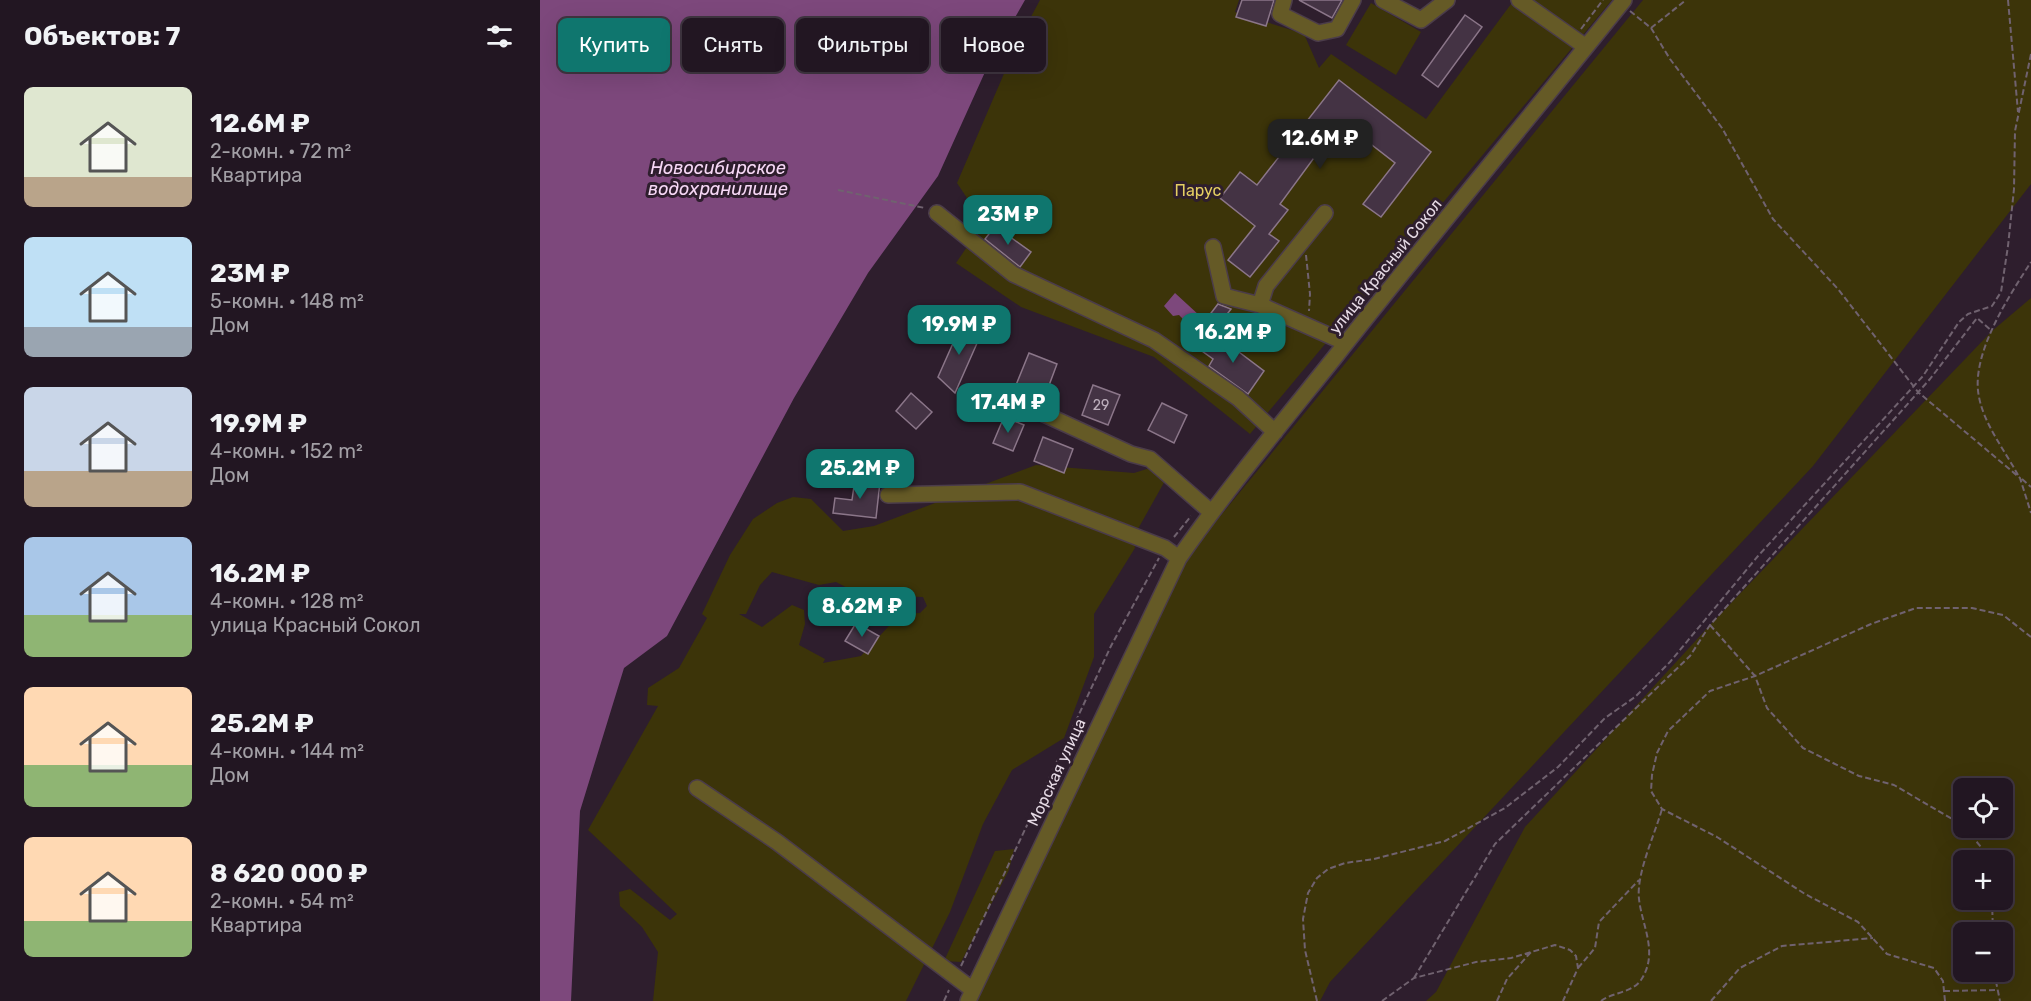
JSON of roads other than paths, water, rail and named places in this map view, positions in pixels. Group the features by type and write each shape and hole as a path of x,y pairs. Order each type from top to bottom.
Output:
{"street":[{"path":"1284,0 1280,15 1318,33 1337,29 1353,0"},
{"path":"1383,0 1421,20 1447,0"},
{"path":"1519,0 1586,47"},
{"name":"улица Красный Сокол","path":"1179,558 1211,512 1622,2"},
{"path":"932,211 1013,274 1154,340 1238,398 1275,432"},
{"path":"1260,305 1266,286 1325,213"},
{"path":"1213,247 1224,296 1260,305 1346,343"},
{"path":"980,392 1044,414 1131,454 1150,459 1211,512"},
{"path":"888,495 1020,492 1164,548 1179,558"},
{"name":"Морская улица","path":"971,995 1179,558"},
{"path":"697,788 777,842 971,995"}],"water":[{"name":"Новосибирское водохранилище","path":"540,0 1025,0 1015,18 941,18 941,72 985,72 938,176 868,273 794,398 667,636 624,668 580,811 571,1001 540,1001"},
{"path":"1175,293 1200,316 1190,326 1179,315 1173,316 1164,306"}],"park label":[{"name":"Парус","path":"1198,190"}]}
